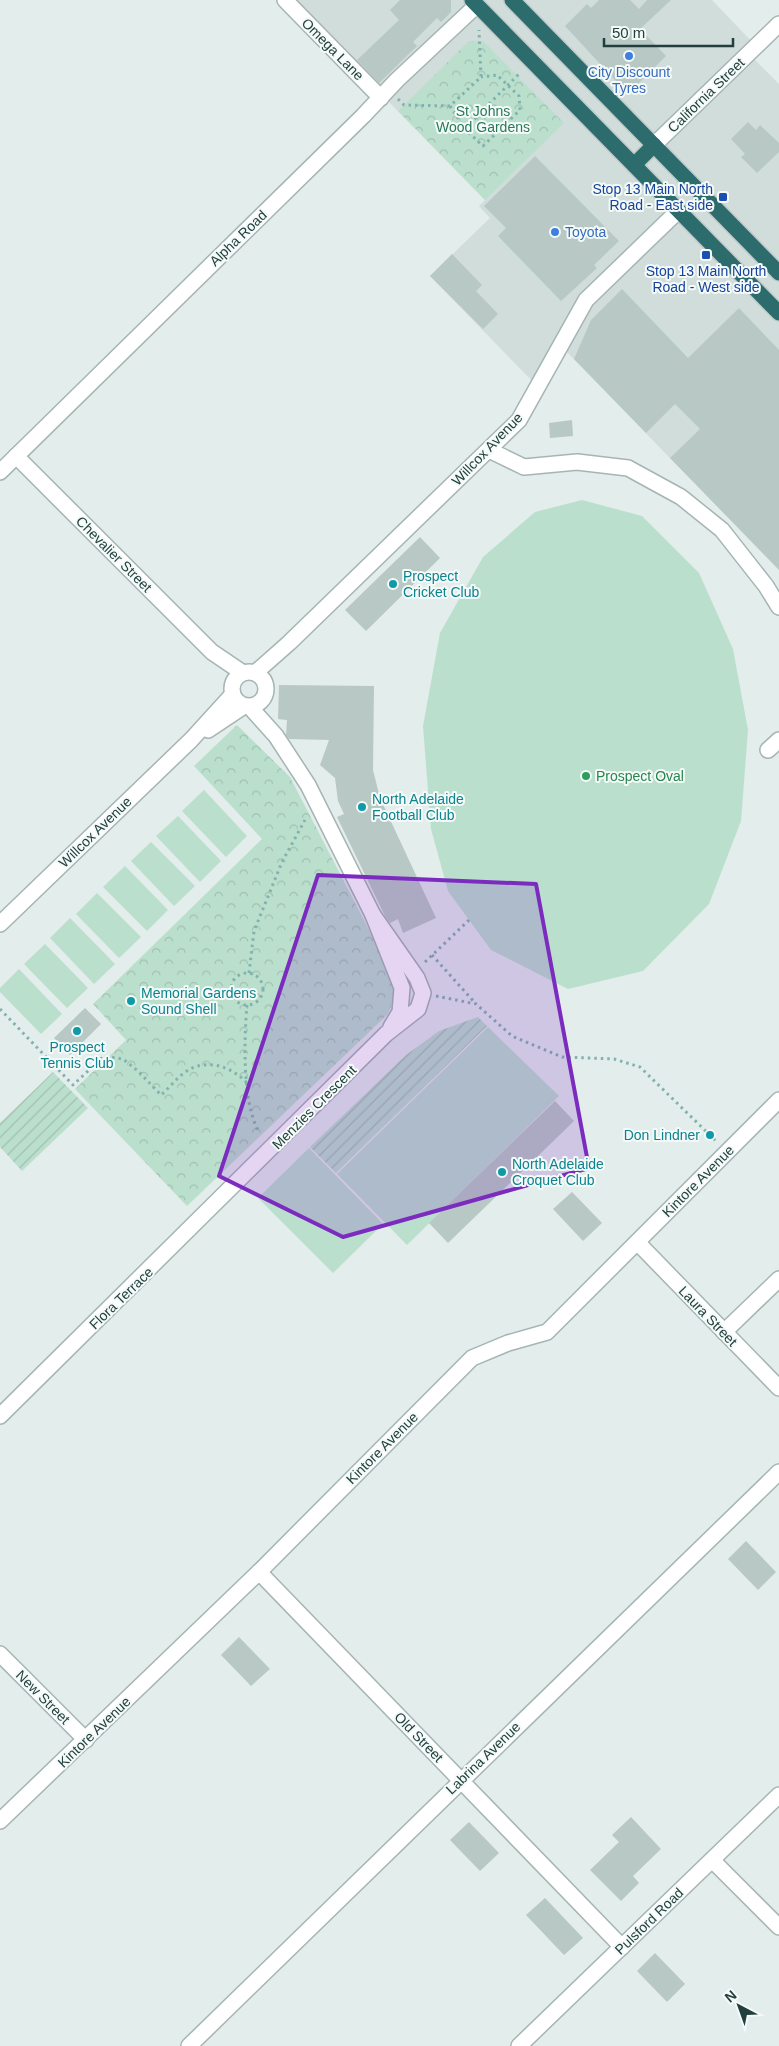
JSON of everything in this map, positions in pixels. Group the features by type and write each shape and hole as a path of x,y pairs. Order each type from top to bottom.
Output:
{"highway":[{"path":"512,0 779,273"},
{"path":"477,2 532,61 779,313"},
{"path":"634,165 654,145"}],"street":[{"name":"Omega Lane","path":"285,0 385,94"},
{"name":"Alpha Road","path":"0,472 477,2"},
{"name":"California Street","path":"654,145 779,24"},
{"name":"Willcox Avenue","path":"0,924 191,740 240,681 289,643 519,420 586,300 678,211"},
{"path":"489,450 524,467 577,462 628,468 681,497 722,530 779,607"},
{"name":"Chevalier Street","path":"16,456 240,681"},
{"name":"Willcox Avenue","path":"191,740 247,707 261,702 265,690 289,643"},
{"path":"240,681 265,690"},
{"name":"Menzies Crescent","path":"240,681 239,704 247,707 276,736 308,785 373,915 402,988 400,1012 386,1034"},
{"name":"Menzies Crescent","path":"265,690 276,736"},
{"name":"Menzies Crescent","path":"242,1179 386,1034 418,1009 423,993 414,973 373,915"},
{"name":"Kintore Avenue","path":"0,1821 259,1572 472,1358 508,1343 547,1332 779,1100"},
{"name":"Flora Terrace","path":"0,1416 242,1179"},
{"name":"Laura Street","path":"638,1243 779,1388"},
{"path":"724,1332 779,1279"},
{"name":"Labrina Avenue","path":"189,2046 779,1472"},
{"name":"Old Street","path":"259,1572 622,1947"},
{"name":"New Street","path":"0,1654 86,1740"},
{"name":"Pulsford Road","path":"519,2046 779,1796"},
{"path":"713,1861 779,1927"}],"path":[{"path":"479,27 481,77"},
{"path":"489,104 532,61"},
{"path":"385,94 404,105 450,106 481,77 497,75 520,96 520,110 483,146 465,129 450,106"},
{"path":"465,129 483,111"},
{"path":"249,973 254,931 282,862 306,820"},
{"path":"414,973 469,920"},
{"path":"432,955 476,1004 512,1036 562,1057 614,1059 640,1067 727,1152"},
{"path":"249,973 258,979 263,988 259,1000 247,1005 237,1000 232,993 232,988 236,978 249,973"},
{"path":"423,993 476,1004"},
{"path":"247,1005 247,1083 251,1114 259,1132"},
{"path":"0,1010 73,1085 104,1056 123,1059 138,1070 161,1095 185,1072 203,1065 221,1065 236,1072 247,1083"}],"highlighted area":[{"path":"318,875 536,884 589,1168 343,1237 219,1176"}],"shaded area":[{"path":"289,0 712,0 756,46 749,54 779,84 779,570 561,346 538,387 430,276 490,218 479,206 485,200"}],"green space":[{"name":"St Johns Wood Gardens","path":"469,41 483,41 564,123 485,200 398,111"},
{"name":"Prospect Oval","path":"582,500 642,516 699,573 733,649 748,730 741,821 709,904 643,971 568,989 491,950 448,891 431,829 423,726 440,633 483,557 535,512"},
{"path":"237,725 290,777 394,978 395,996 388,1014 187,1206 75,1089 126,1040 93,1004 262,839 194,766"},
{"path":"204,790 247,836 226,857 182,811"},
{"path":"178,816 221,861 200,882 156,836"},
{"path":"151,842 195,886 174,906 131,861"},
{"path":"125,866 168,910 147,931 103,887"},
{"path":"97,893 141,937 119,958 76,914"},
{"path":"70,918 115,964 94,984 50,938"},
{"path":"45,944 88,988 67,1008 24,964"},
{"path":"19,969 62,1014 41,1034 0,992 0,988"},
{"path":"478,1017 487,1026 336,1173 310,1147 406,1055 439,1031"},
{"path":"488,1027 559,1096 407,1245 337,1174"},
{"path":"53,1072 88,1108 22,1171 0,1147 0,1123"},
{"path":"309,1148 383,1224 333,1273 258,1198"}],"building":[{"path":"400,0 451,0 451,12 441,22 437,18 413,42 417,46 379,83 357,60 399,20 390,10"},
{"path":"599,0 630,0 639,9 647,0 671,0 640,29 666,56 628,94 565,26 587,4 591,8"},
{"path":"748,122 756,130 760,125 779,143 779,152 757,173 741,157 745,154 731,139"},
{"name":"Toyota","path":"535,156 619,241 594,265 597,268 561,301 498,236 506,228 484,206"},
{"path":"452,254 482,285 476,291 498,314 483,329 430,276"},
{"path":"622,289 688,358 739,308 779,350 779,570 670,458 700,429 675,404 646,433 574,359 591,320"},
{"path":"572,420 573,436 550,438 549,423"},
{"name":"Prospect Cricket Club","path":"420,537 440,558 366,631 345,610"},
{"name":"North Adelaide Football Club","path":"279,685 374,686 373,770 380,798 436,918 403,933 398,919 390,923 385,916 337,817 344,814 338,801 335,778 320,765 329,740 289,739 286,735 287,720 278,719"},
{"name":"Prospect Tennis Club","path":"85,1008 101,1024 70,1055 54,1038"},
{"name":"North Adelaide Croquet Club","path":"555,1101 574,1121 448,1243 429,1223"},
{"path":"572,1192 602,1223 583,1241 553,1209"},
{"path":"746,1541 776,1572 758,1590 728,1559"},
{"path":"239,1637 270,1669 251,1686 221,1655"},
{"path":"631,1817 661,1849 633,1876 639,1883 621,1901 590,1870 619,1842 612,1835"},
{"path":"469,1822 499,1853 480,1871 450,1840"},
{"path":"545,1898 583,1938 564,1955 526,1915"},
{"path":"655,1953 685,1984 667,2002 637,1971"}],"place":[{"name":"City Discount Tyres","path":"629,56"},
{"name":"Stop 13 Main North Road - East side","path":"723,197"},
{"name":"Toyota","path":"555,232"},
{"name":"Stop 13 Main North Road - West side","path":"706,255"},
{"name":"Prospect Cricket Club","path":"393,584"},
{"name":"Prospect Oval","path":"586,776"},
{"name":"North Adelaide Football Club","path":"362,807"},
{"name":"Memorial Gardens Sound Shell","path":"131,1001"},
{"name":"Prospect Tennis Club","path":"77,1031"},
{"name":"Don Lindner","path":"710,1135"},
{"name":"North Adelaide Croquet Club","path":"502,1172"}]}
